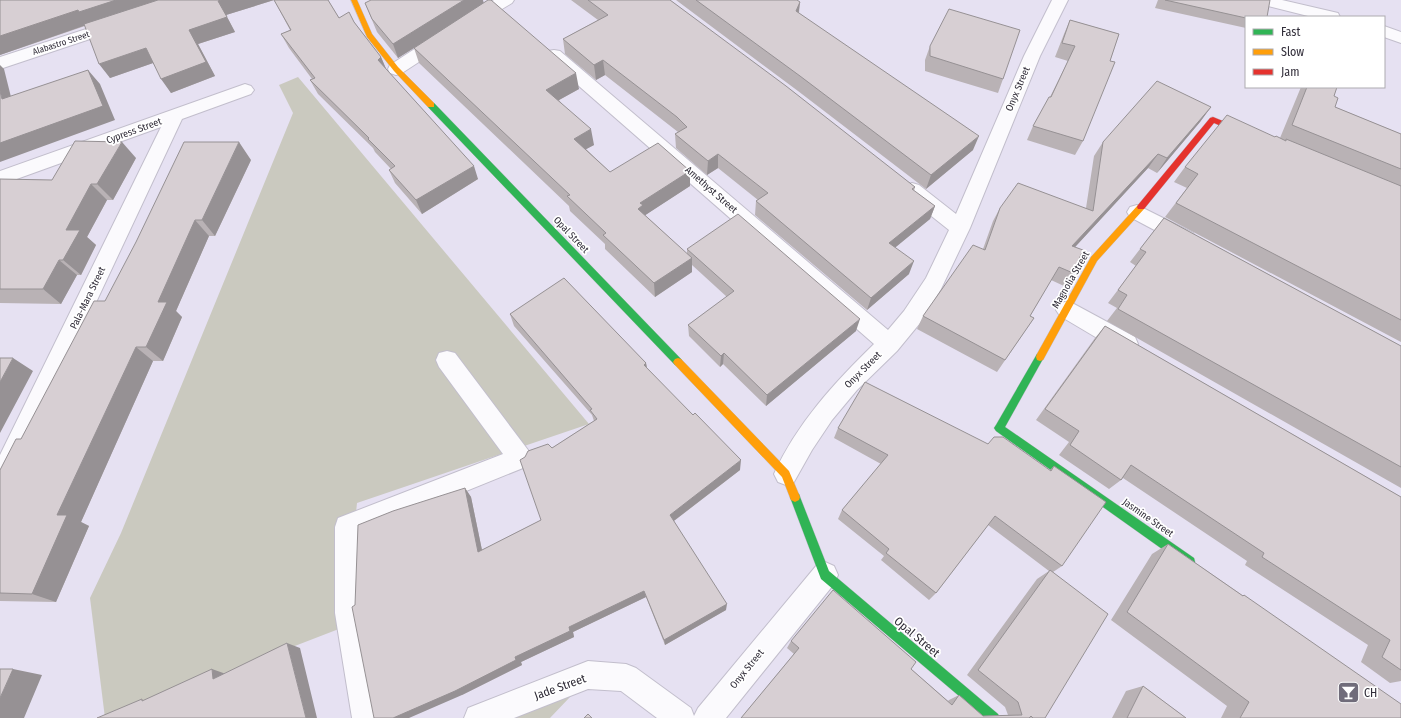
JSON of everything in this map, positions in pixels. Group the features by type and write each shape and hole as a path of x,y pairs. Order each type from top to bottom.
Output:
{"street":[{"name":"Opal Street","path":"354,0 369,35 396,69 786,474"},
{"name":"Onyx Street","path":"786,474 804,442 824,413 849,383 889,344 912,317 934,283 960,228 1032,56 1060,0"},
{"path":"1262,0 1326,16 1332,0"},
{"path":"396,69 503,7"},
{"name":"Alabastro Street","path":"0,63 129,20"},
{"path":"1385,31 1401,38"},
{"name":"Amethyst Street","path":"543,46 889,344"},
{"name":"Cypress Street","path":"0,178 245,90"},
{"name":"Pala-Mara Street","path":"0,480 176,116"},
{"name":"Magnolia Street","path":"999,428 1067,310 1094,259 1137,212 1213,120 1254,137"},
{"path":"898,179 960,228"},
{"path":"1137,212 1200,246"},
{"path":"1067,310 1142,353"},
{"path":"366,718 348,613 347,527 520,458 446,360"},
{"name":"Jasmine Street","path":"999,428 1195,565"},
{"path":"786,474 825,575"},
{"name":"Opal Street","path":"825,575 994,718"},
{"name":"Onyx Street","path":"708,718 825,575"},
{"name":"Jade Street","path":"478,718 588,675 626,678 681,718"}],"shaded area":[{"path":"298,77 589,424 357,503 344,627 105,718 90,598 121,533 293,113 279,85"},
{"path":"565,690 570,697 550,718 490,718"}],"building":[{"path":"0,0 116,0 79,12 78,10 0,36"},
{"path":"158,0 221,0 218,1 227,17 189,30 206,62 161,79 146,48 99,64 84,24"},
{"path":"274,0 328,0 339,18 349,12 354,22 381,57 378,60 474,166 416,200 389,170 395,166 310,80 315,78 281,34 291,30"},
{"path":"371,0 464,0 393,44 372,19 365,3"},
{"path":"488,0 491,0 576,73 546,90 591,129 574,139 610,172 658,143 690,171 640,203 643,205 638,209 692,258 654,283 603,235 606,233 567,196 570,195 414,48"},
{"path":"588,0 670,0 786,86 915,187 912,189 935,206 889,243 914,261 871,298 756,201 768,193 718,154 708,161 675,134 687,127 677,117 603,60 594,65 563,39 608,15"},
{"path":"696,0 797,0 800,2 796,11 979,136 931,175"},
{"path":"1165,0 1270,0 1267,16 1245,16 1245,18"},
{"path":"949,9 1020,30 1003,79 930,56 930,46"},
{"path":"1070,20 1119,34 1110,61 1115,62 1083,141 1033,126 1049,97 1051,97 1075,46 1062,43"},
{"path":"88,70 103,106 0,143 0,91 2,99"},
{"path":"1157,81 1211,107 1167,158 1158,154 1072,246 1083,250 1073,273 1059,267 1030,316 1034,318 1005,360 923,316 973,245 985,250 1000,208 1018,183 1093,211 1103,142"},
{"path":"1307,88 1337,88 1334,96 1338,98 1335,107 1401,134 1401,169 1292,125"},
{"path":"1227,115 1275,137 1276,136 1286,141 1286,139 1401,186 1401,320 1176,203 1198,174 1185,167"},
{"path":"75,141 122,142 97,184 91,184 66,230 80,230 63,260 59,260 43,289 0,289 0,179 52,180"},
{"path":"184,142 239,142 202,220 195,220 158,302 167,302 146,347 136,347 57,515 67,515 32,594 0,593 0,470 16,439 21,439 94,301 105,301 136,242"},
{"path":"738,214 860,319 767,395 724,353 721,356 688,325 734,291 687,249"},
{"path":"1164,218 1401,346 1401,467 1118,309 1127,295 1118,290 1146,252 1140,249"},
{"path":"564,278 646,363 644,365 693,415 695,413 741,460 670,515 727,604 664,640 644,591 569,627 570,631 515,657 516,660 455,691 393,718 374,718 352,607 355,605 358,525 393,511 465,488 478,552 541,520 520,460 525,457 528,451 548,444 552,448 597,419 590,410 592,409 510,314"},
{"path":"1105,326 1401,497 1401,670 1382,657 1390,640 1262,557 1264,553 1131,465 1121,480 1070,445 1079,431 1045,409"},
{"path":"0,358 13,358 0,382"},
{"path":"865,382 988,444 994,437 1003,437 1051,471 1054,466 1106,502 1062,566 995,516 936,593 886,553 889,549 842,510 888,455 838,428"},
{"path":"1168,544 1401,704 1401,718 1240,718 1249,702 1127,612"},
{"path":"1050,570 1108,614 1045,718 1033,718 1031,716 1029,718 741,718 799,648 791,641 833,590 916,662 911,669 952,705 959,695 983,716 1022,715 1018,702 978,670"},
{"path":"287,643 306,718 97,718 142,699 142,701 212,669 213,679"},
{"path":"0,669 13,669 0,698"},
{"path":"1143,686 1186,718 1127,718"},
{"path":"588,714 592,718 584,718"}],"traffic: fast":[{"path":"431,105 678,362"},
{"path":"1040,357 999,428 1190,562"},
{"path":"795,497 825,575 994,718"}],"traffic: slow":[{"path":"354,0 369,35 396,69 431,105"},
{"path":"1040,357 1094,259 1141,207"},
{"path":"678,362 786,474 795,497"}],"traffic: jam":[{"path":"1141,207 1213,120 1249,135"}],"place":[{"name":"CH","path":"1348,693"}]}
